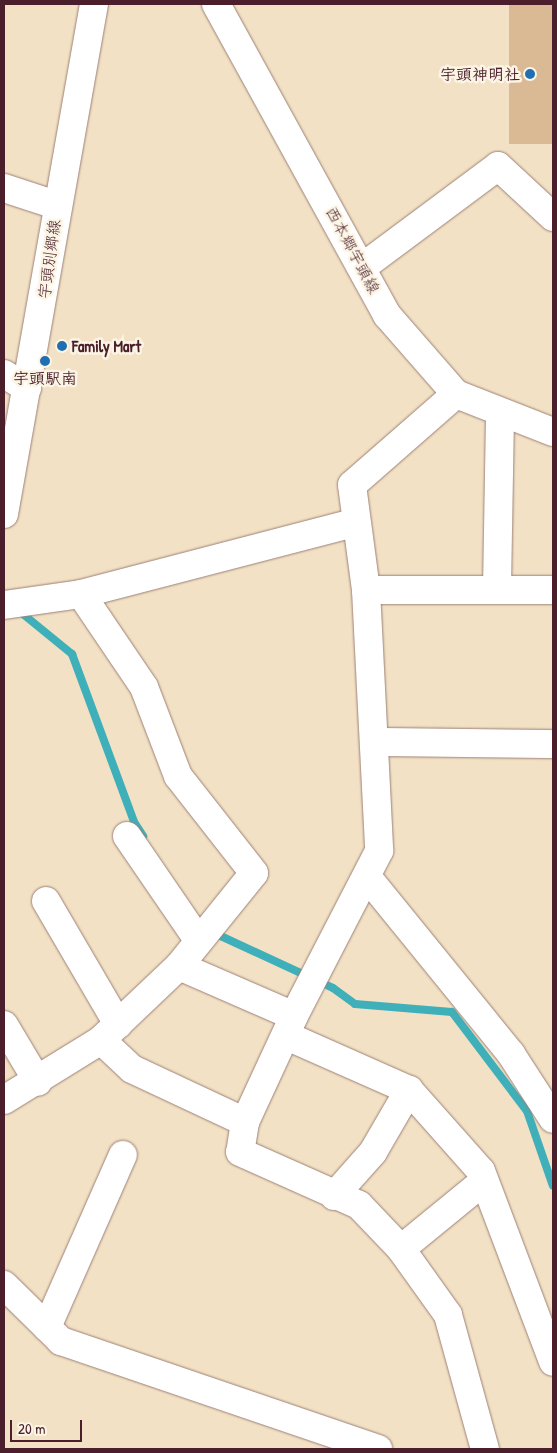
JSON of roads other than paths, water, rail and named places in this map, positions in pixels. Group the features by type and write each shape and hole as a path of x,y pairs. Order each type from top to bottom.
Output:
{"street":[{"name":"宇頭別郷線","path":"4,514 56,233 56,205 94,4"},
{"name":"西本郷宇頭線","path":"216,4 364,266 387,315 456,394 500,413 553,432"},
{"path":"364,266 498,166 553,218"},
{"path":"4,188 56,205"},
{"path":"4,374 27,388"},
{"path":"456,394 352,485 354,523 366,590 377,742 379,851 368,878 290,1026 245,1122 240,1152 334,1196 359,1205 401,1249 448,1315 485,1449"},
{"path":"497,588 500,413"},
{"path":"4,605 80,594 354,523"},
{"path":"366,590 497,588 553,590"},
{"path":"4,1100 38,1082 110,1032 180,966 254,873 178,776 144,687 80,594"},
{"path":"377,742 553,744"},
{"path":"127,836 199,941"},
{"path":"368,878 511,1054 553,1119"},
{"path":"46,901 110,1032 132,1069 245,1122"},
{"path":"180,966 409,1090 484,1181 553,1362"},
{"path":"4,1025 38,1082"},
{"path":"334,1196 373,1152 409,1090"},
{"path":"47,1327 123,1155"},
{"path":"401,1249 484,1181"},
{"path":"4,1285 61,1341 378,1449"}],"waterway":[{"path":"18,610 72,654 134,822 143,836"},
{"path":"212,932 333,988 355,1004 452,1012 527,1111 553,1186"}],"place":[{"name":"宇頭神明社","path":"530,74"},
{"name":"Family Mart","path":"62,346"},
{"name":"宇頭駅南","path":"45,361"}]}
